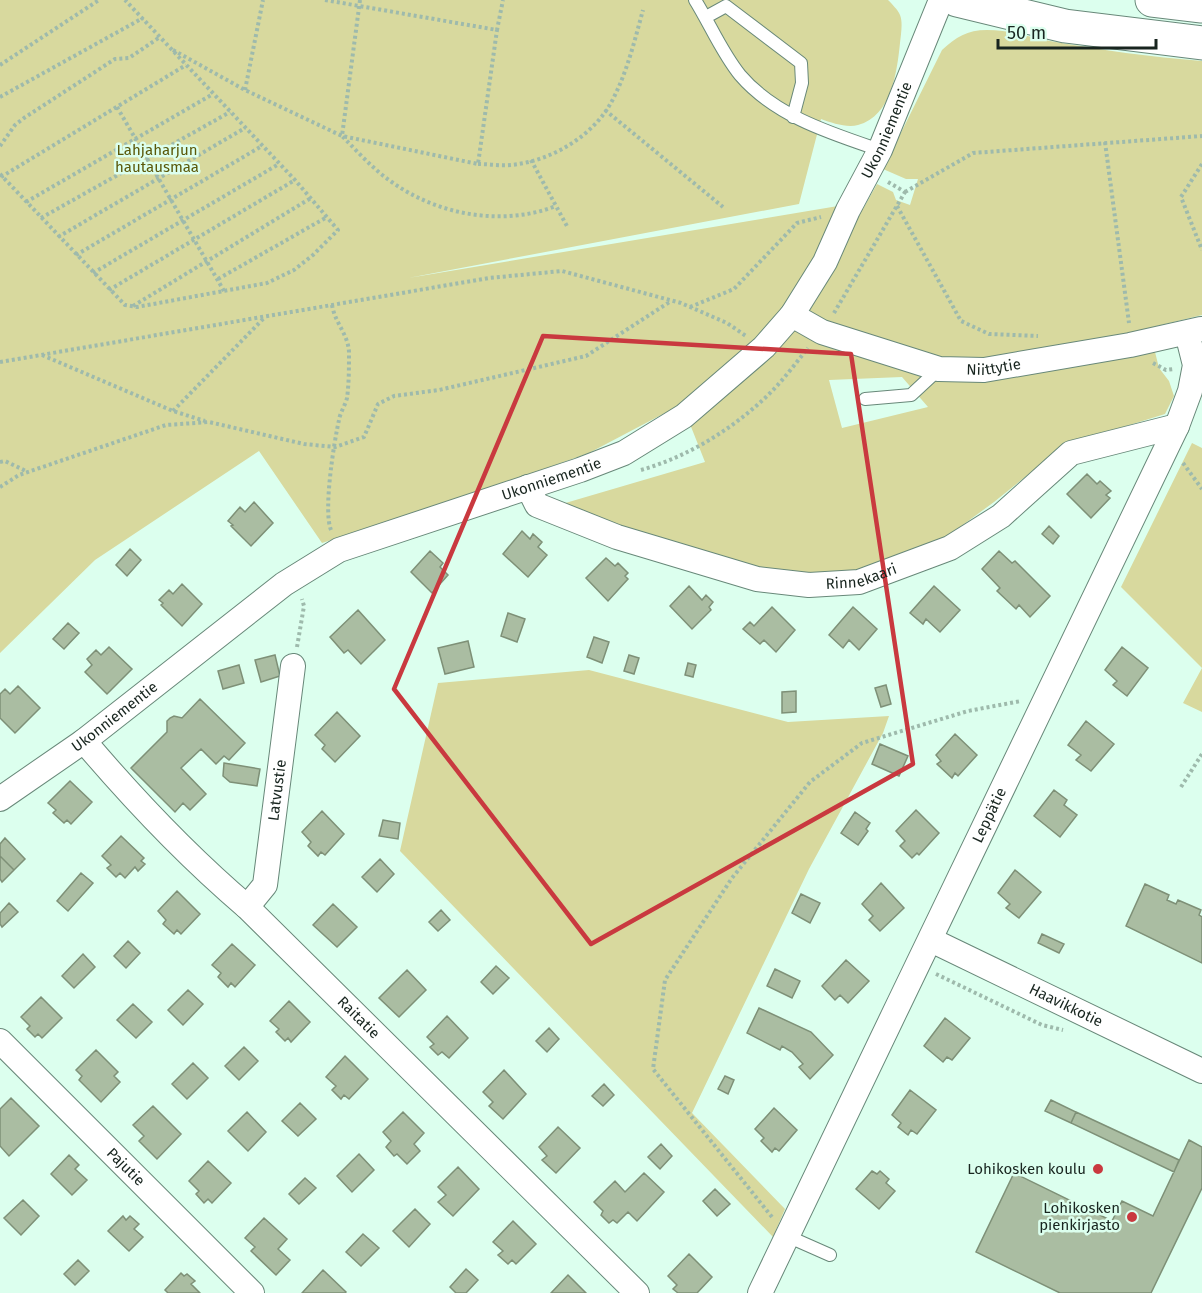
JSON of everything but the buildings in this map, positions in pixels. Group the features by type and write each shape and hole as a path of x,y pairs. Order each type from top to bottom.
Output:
{"main road":[{"path":"957,0 1065,26 1202,43"},
{"path":"1152,0 1202,6"}],"street":[{"name":"Ukonniementie","path":"0,799 84,741 284,584 339,550 528,488 624,453 684,416 764,347 792,315 825,262 848,210 880,150 941,0"},
{"name":"Niittytie","path":"792,315 822,332 939,369 984,370 1130,345 1195,331"},
{"name":"Leppätie","path":"760,1293 931,940 1005,779 1177,426 1190,391 1195,365 1195,331"},
{"name":"Rinnekaari","path":"528,488 537,505 617,537 757,579 809,585 859,582 950,548 1001,516 1071,453 1177,426"},
{"name":"Latvustie","path":"247,907 265,885 293,666"},
{"name":"Raitatie","path":"84,741 155,821 200,867 247,907 637,1293"},
{"name":"Haavikkotie","path":"931,940 1202,1071"},
{"name":"Pajutie","path":"0,1041 252,1293"}],"lane":[{"path":"695,0 740,75 770,103 793,117 880,150"},
{"path":"705,17 726,6 801,63 802,83 793,117"},
{"path":"865,399 910,395 939,369"},
{"path":"787,1236 830,1255"}],"path":[{"path":"0,65 99,0"},
{"path":"126,0 295,180 338,231 314,255 294,270 267,283 133,306 125,305 1,176 186,65"},
{"path":"245,90 263,0"},
{"path":"325,0 359,2 497,30"},
{"path":"478,164 503,0"},
{"path":"342,136 359,2"},
{"path":"170,48 245,90 342,136 478,164 511,165 544,157 571,144 594,124 613,100 625,72 643,10"},
{"path":"0,97 143,18"},
{"path":"0,146 24,117 115,59 129,58 160,37"},
{"path":"26,202 213,94"},
{"path":"117,107 224,291"},
{"path":"605,110 723,207"},
{"path":"41,218 230,112"},
{"path":"58,237 245,128"},
{"path":"342,136 389,180 417,198 450,210 510,217 536,214 556,206"},
{"path":"905,192 973,153 1202,136"},
{"path":"1105,142 1129,309 1130,345"},
{"path":"76,255 262,146"},
{"path":"531,160 568,228"},
{"path":"93,273 279,164"},
{"path":"1202,164 1180,197 1202,249"},
{"path":"109,290 295,180"},
{"path":"133,306 311,198"},
{"path":"897,206 960,321 989,334 1049,337"},
{"path":"689,307 734,289 796,224 848,210"},
{"path":"218,279 327,217"},
{"path":"0,362 489,278 562,271 671,300 727,323 764,347"},
{"path":"42,355 173,411 209,422 304,444 335,447 364,437 378,404 394,396 439,390 586,356 671,300"},
{"path":"332,305 334,317 346,334 349,350 346,399 339,419 328,499 328,525 339,550"},
{"path":"173,411 265,317"},
{"path":"0,487 19,475 166,425 209,422"},
{"path":"1176,454 1202,489"},
{"path":"0,462 4,461 29,472"},
{"path":"293,666 304,606 299,592"},
{"path":"787,1236 653,1069 665,980 732,878 810,782 862,743 968,711 1026,700"},
{"path":"1181,786 1202,754"}],"highlighted area":[{"path":"543,336 851,354 913,764 591,944 394,689"}],"green space":[{"name":"Lahjaharjun hautausmaa","path":"0,0 888,0 899,13 902,28 891,91 878,112 869,120 858,125 844,125 821,119 799,204 408,278 838,206 863,209 877,184 893,192 896,200 910,205 918,179 906,179 883,169 942,50 957,38 974,31 1003,31 1107,50 1202,61 1202,315 1149,328 1159,368 1169,381 1174,396 1165,414 1065,445 945,538 857,572 810,574 759,568 620,528 562,504 705,462 682,404 589,453 322,543 259,451 95,560 0,653","holes":["902,377 928,407 842,428 829,380"]},
{"path":"1192,443 1202,448 1202,668 1121,587"},
{"path":"1202,668 1202,712 1183,703"},
{"path":"589,670 788,722 889,716 883,733 809,869 692,1113 785,1209 773,1237 400,851 438,683"}],"place":[{"name":"Lohikosken koulu","path":"1098,1169"},
{"name":"Lohikosken pienkirjasto","path":"1132,1217"}]}
